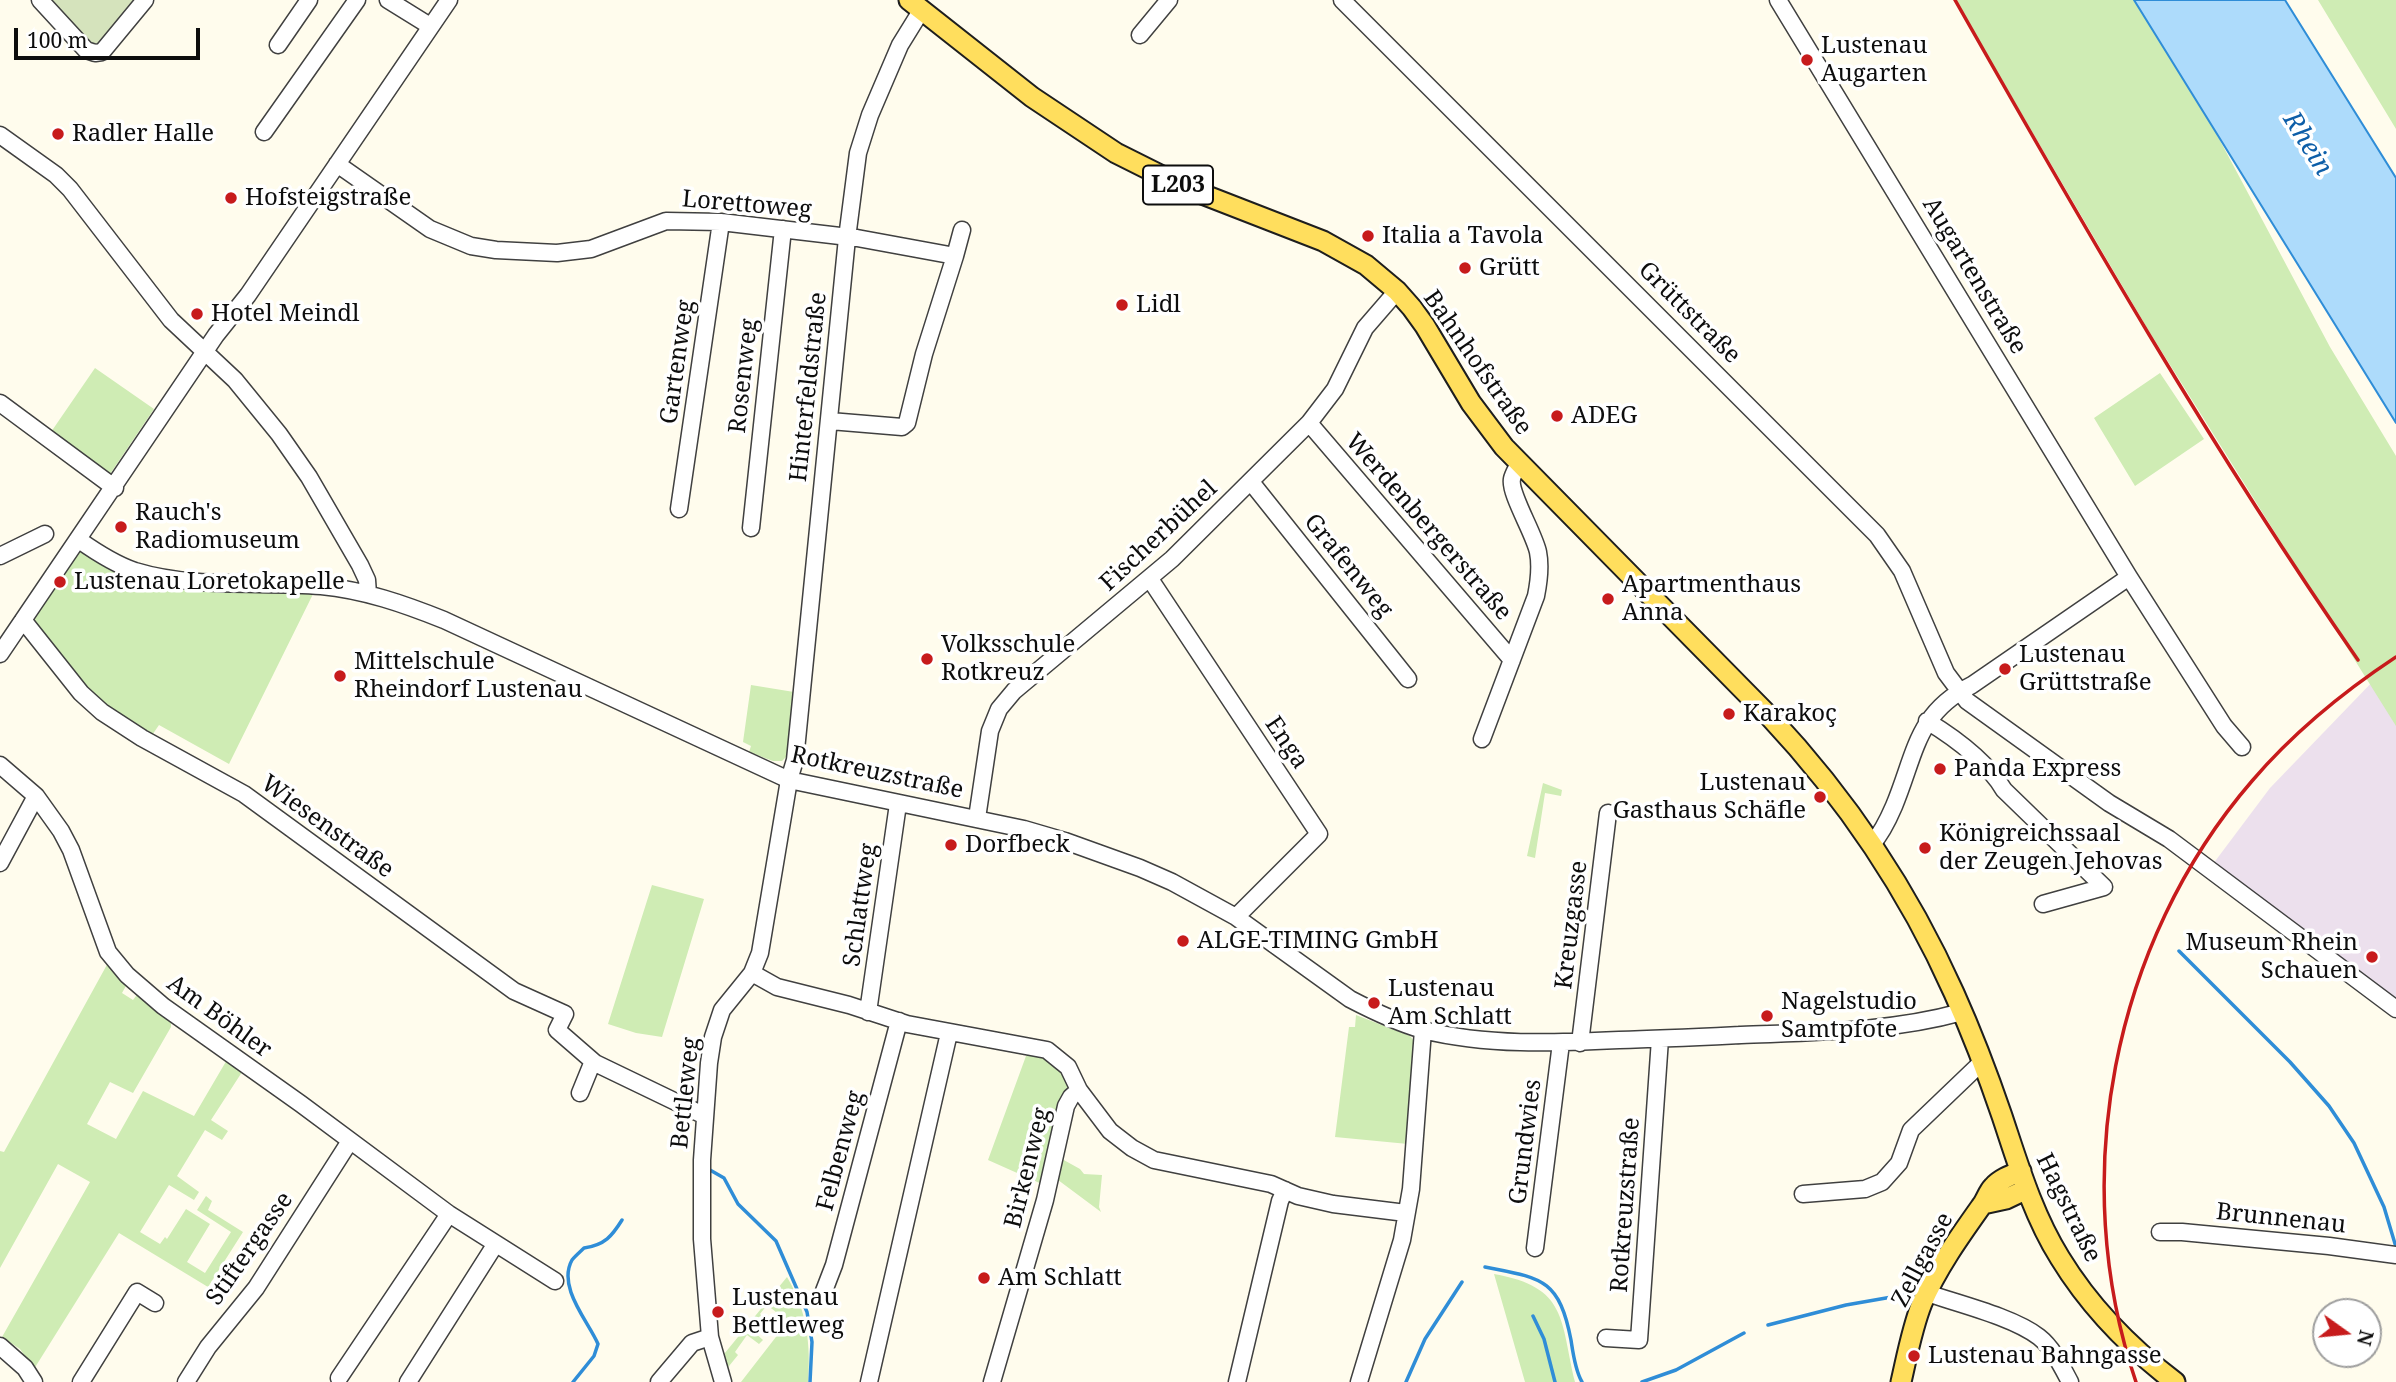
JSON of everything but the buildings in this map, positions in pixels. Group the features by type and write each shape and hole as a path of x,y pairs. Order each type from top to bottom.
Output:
{"main road":[{"name":"Bahnhofstraße","path":"915,5 1032,97 1116,153 1184,187 1324,241 1366,265 1397,291 1425,326 1471,402 1519,463 1801,751 1872,844"},
{"name":"Hagstraße","path":"1872,844 1932,946 1962,1012 2024,1180 2059,1256 2109,1324 2175,1382"},
{"name":"Zellgasse","path":"1901,1382 1918,1315 1927,1293 1969,1221 1983,1204 2006,1199 2024,1180"}],"street":[{"path":"40,0 86,50 95,53 102,52 145,0"},
{"path":"278,45 309,0"},
{"path":"264,132 358,0"},
{"path":"388,0 430,26"},
{"path":"0,654 206,354 216,335 248,295 449,0"},
{"path":"1140,35 1169,0"},
{"name":"Grüttstraße","path":"1342,0 1877,535 1902,571 1946,673 1959,692"},
{"name":"Augartenstraße","path":"1778,0 2129,577 2223,725 2242,747"},
{"name":"Hinterfeldstraße","path":"789,780 795,760 847,238 858,153 870,115 915,5"},
{"path":"0,135 56,175 70,189 171,320 235,380 279,434 309,477 364,571 368,594"},
{"name":"Lorettoweg","path":"337,164 430,229 461,242 496,250 538,254 591,249 666,221 721,222 783,229 955,256"},
{"name":"Gartenweg","path":"680,509 721,222"},
{"name":"Rosenweg","path":"751,528 783,229"},
{"path":"830,421 902,426 907,423 924,354 962,230"},
{"name":"Fischerbühel","path":"976,818 990,732 999,709 1014,691 1150,579 1309,423 1335,389 1365,328 1397,291"},
{"path":"0,403 114,488"},
{"name":"Werdenbergerstraße","path":"1309,423 1512,660"},
{"name":"Werdenbergerstraße","path":"1482,739 1536,596 1539,578 1538,552 1533,533 1513,488 1512,478 1519,463"},
{"name":"Grafenweg","path":"1251,482 1408,679"},
{"path":"0,556 45,534"},
{"name":"Rotkreuzstraße","path":"79,540 122,566 162,577 212,582 321,586 368,594 404,604 789,780 976,818 1050,836 1103,854 1172,882 1236,917 1350,999 1423,1030 1468,1038 1580,1043 1861,1029 1913,1023 1962,1012"},
{"path":"1872,844 1889,817 1927,721 1951,696 1972,685 2129,577"},
{"name":"Enga","path":"1150,579 1319,834 1236,917"},
{"name":"Wiesenstraße","path":"23,620 81,693 102,712 142,738 244,794 514,991 565,1014 557,1030 595,1063 705,1116"},
{"path":"1959,692 1978,710 2109,803 2169,839 2396,1009"},
{"path":"1927,721 1949,735 1997,778 2004,790 2104,887 2043,904"},
{"name":"Am Böhler","path":"0,765 36,796 61,831 71,850 108,952 127,975 163,1006 449,1214 555,1281"},
{"name":"Bettleweg","path":"723,1382 710,1337 702,1239 702,1160 709,1063 716,1024 722,1010 752,973 760,953 789,780"},
{"path":"0,863 36,796"},
{"name":"Schlattweg","path":"868,1012 898,804"},
{"name":"Kreuzgasse","path":"1580,1043 1608,813"},
{"path":"752,973 776,987 899,1021 1047,1050 1068,1066 1079,1090 1110,1131 1154,1160 1271,1184 1333,1204 1406,1213"},
{"name":"Felbenweg","path":"824,1292 834,1265 899,1021"},
{"path":"1359,1382 1396,1262 1411,1189 1423,1030"},
{"path":"869,1382 949,1032"},
{"name":"Rotkreuzstraße","path":"1606,1338 1639,1340 1660,1040"},
{"name":"Grundwies","path":"1535,1248 1561,1043"},
{"path":"1803,1194 1866,1189 1882,1182 1899,1163 1911,1130 1982,1062"},
{"path":"580,1093 591,1066 595,1063"},
{"name":"Birkenweg","path":"992,1382 1045,1200 1066,1107 1071,1097 1079,1090"},
{"name":"Stiftergasse","path":"186,1382 208,1347 254,1290 350,1140"},
{"path":"1237,1382 1280,1201 1285,1190"},
{"path":"339,1378 449,1214"},
{"name":"Brunnenau","path":"2160,1232 2391,1254"},
{"path":"408,1382 495,1245"},
{"path":"81,1382 137,1292 155,1303"},
{"path":"1927,1293 2016,1324 2040,1338 2060,1363 2070,1382"},
{"path":"659,1382 692,1343 710,1337"},
{"path":"0,1346 24,1368 34,1382"}],"shaded area":[{"path":"2377,677 2396,722 2396,1009 2213,864 2270,788"}],"green space":[{"path":"49,0 142,0 99,50"},
{"path":"1955,0 2134,0 2216,133 2330,347 2396,456 2396,726 2147,328"},
{"path":"2318,0 2396,0 2396,129"},
{"path":"95,368 154,409 110,474 51,432"},
{"path":"2160,373 2204,439 2135,486 2094,418"},
{"path":"79,540 133,570 317,586 229,764 159,725 148,741 118,722 24,620"},
{"path":"751,685 794,692 788,755 782,761 773,761 749,752 751,746 743,742"},
{"path":"1543,783 1562,790 1561,796 1545,793 1535,858 1527,856"},
{"path":"652,885 704,899 662,1037 636,1033 608,1024"},
{"path":"109,961 127,984 122,993 133,1000 139,992 171,1018 171,1027 133,1093 110,1082 87,1124 116,1139 143,1091 194,1116 228,1058 244,1069 211,1120 228,1131 222,1140 205,1130 177,1176 199,1192 194,1200 169,1185 140,1232 160,1244 165,1237 167,1239 186,1209 210,1224 187,1262 205,1273 231,1232 197,1210 206,1196 212,1201 208,1210 243,1232 208,1287 119,1233 34,1369 20,1349 2,1337 90,1182 58,1164 0,1268 0,1151 4,1152"},
{"path":"1356,1015 1410,1036 1414,1041 1408,1144 1335,1137 1349,1027 1355,1027"},
{"path":"1030,1053 1053,1063 1068,1083 1044,1185 988,1160 1026,1056"},
{"path":"1060,1153 1062,1159 1084,1174 1102,1175 1099,1207 1101,1212 1054,1177"},
{"path":"1494,1274 1536,1288 1557,1310 1575,1382 1525,1382"},
{"path":"787,1277 799,1302 806,1328 808,1382 741,1382 786,1324 774,1315 776,1312 767,1305 760,1314 763,1317 752,1330 763,1340 759,1344 747,1335 735,1352 738,1355 725,1371 720,1359"}],"water":[{"name":"Rhein","path":"2134,0 2285,0 2396,178 2396,423"}],"waterway":[{"path":"2179,951 2290,1062 2329,1106 2354,1143 2384,1207 2396,1247"},
{"path":"710,1170 724,1178 738,1204 776,1241 807,1312 812,1342 810,1382"},
{"path":"573,1382 594,1356 598,1344 571,1292 568,1270 572,1260 584,1248 607,1239 622,1220"},
{"path":"1485,1267 1534,1279 1553,1293 1566,1320 1582,1382"},
{"path":"1406,1382 1425,1339 1462,1282"},
{"path":"1768,1325 1846,1305 1909,1294"},
{"path":"1533,1316 1544,1339 1555,1382"},
{"path":"1642,1382 1676,1370 1744,1333"}],"railway":[{"path":"1955,0 2199,417 2358,660"},
{"path":"2136,1382 2115,1305 2105,1225 2105,1145 2116,1066 2136,989 2165,915 2204,845 2252,781 2320,714 2396,657"}],"place":[{"name":"Lustenau Augarten","path":"1807,60"},
{"name":"Radler Halle","path":"58,134"},
{"name":"Hofsteigstraße","path":"231,198"},
{"name":"Italia a Tavola","path":"1368,236"},
{"name":"Grütt","path":"1465,268"},
{"name":"Lidl","path":"1122,305"},
{"name":"Hotel Meindl","path":"197,314"},
{"name":"ADEG","path":"1557,416"},
{"name":"Rauch's Radiomuseum","path":"121,527"},
{"name":"Lustenau Loretokapelle","path":"60,582"},
{"name":"Apartmenthaus Anna","path":"1608,599"},
{"name":"Volksschule Rotkreuz","path":"927,659"},
{"name":"Lustenau Grüttstraße","path":"2005,669"},
{"name":"Mittelschule Rheindorf Lustenau","path":"340,676"},
{"name":"Karakoç","path":"1729,714"},
{"name":"Panda Express","path":"1940,769"},
{"name":"Lustenau Gasthaus Schäfle","path":"1820,797"},
{"name":"Dorfbeck","path":"951,845"},
{"name":"Königreichssaal der Zeugen Jehovas","path":"1925,848"},
{"name":"ALGE-TIMING GmbH","path":"1183,941"},
{"name":"Museum Rhein Schauen","path":"2372,957"},
{"name":"Lustenau Am Schlatt","path":"1374,1003"},
{"name":"Nagelstudio Samtpfote","path":"1767,1016"},
{"name":"Am Schlatt","path":"984,1278"},
{"name":"Lustenau Bettleweg","path":"718,1312"},
{"name":"Lustenau Bahngasse","path":"1914,1356"}]}
